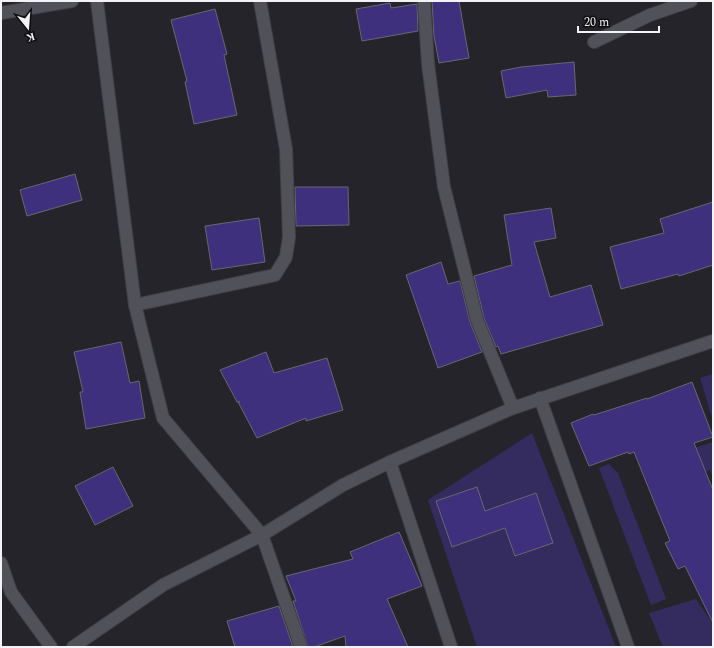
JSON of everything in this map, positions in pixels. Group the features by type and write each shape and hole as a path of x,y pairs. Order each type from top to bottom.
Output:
{"street":[{"path":"1,13 72,1"},
{"path":"98,1 135,305 163,418 262,534 301,647"},
{"path":"135,305 275,275 286,257 289,237 286,149 260,1"},
{"path":"424,1 428,64 444,187 476,320 513,408"},
{"path":"594,42 650,15 691,1"},
{"path":"73,647 163,584 262,534 343,484 513,408 713,341"},
{"path":"540,398 628,647"},
{"path":"390,462 451,647"},
{"path":"1,563 11,592 51,647"}],"shaded area":[{"path":"713,374 713,421 700,378"},
{"path":"532,433 616,647 477,647 428,500"},
{"path":"713,442 713,479 710,470 696,475 688,450"},
{"path":"609,464 618,473 666,599 651,605 599,468"},
{"path":"696,599 713,624 713,647 663,647 649,613"}],"building":[{"path":"432,1 459,1 469,58 439,63 434,36"},
{"path":"390,3 391,8 417,4 418,31 362,41 356,9"},
{"path":"215,9 227,54 224,55 237,115 194,124 185,82 187,81 171,20"},
{"path":"574,62 576,95 548,97 547,90 506,98 501,71 521,67"},
{"path":"75,174 82,200 27,216 20,190"},
{"path":"295,187 348,187 349,225 296,226"},
{"path":"713,202 713,265 679,276 678,274 621,289 610,247 664,233 660,219"},
{"path":"551,208 556,238 534,242 550,297 591,285 603,325 501,354 498,346 496,347 484,318 474,276 512,265 504,215"},
{"path":"259,218 265,262 212,270 205,226"},
{"path":"441,262 448,284 460,281 470,322 482,352 438,368 406,275"},
{"path":"121,342 130,383 139,381 145,418 86,429 80,392 83,392 74,352"},
{"path":"266,352 274,373 327,358 343,410 306,421 306,418 257,438 220,370"},
{"path":"692,382 713,437 694,443 713,490 713,623 685,566 678,569 665,543 670,541 634,452 629,454 628,452 589,466 571,423 593,414 594,415 647,399"},
{"path":"113,467 133,506 95,525 75,486"},
{"path":"477,487 485,511 536,493 553,543 515,556 505,528 452,547 436,501"},
{"path":"399,532 422,586 387,599 408,647 346,647 345,636 314,647 308,647 293,601 296,601 286,576 353,559 350,552"},
{"path":"279,606 293,647 235,647 227,621"}]}
